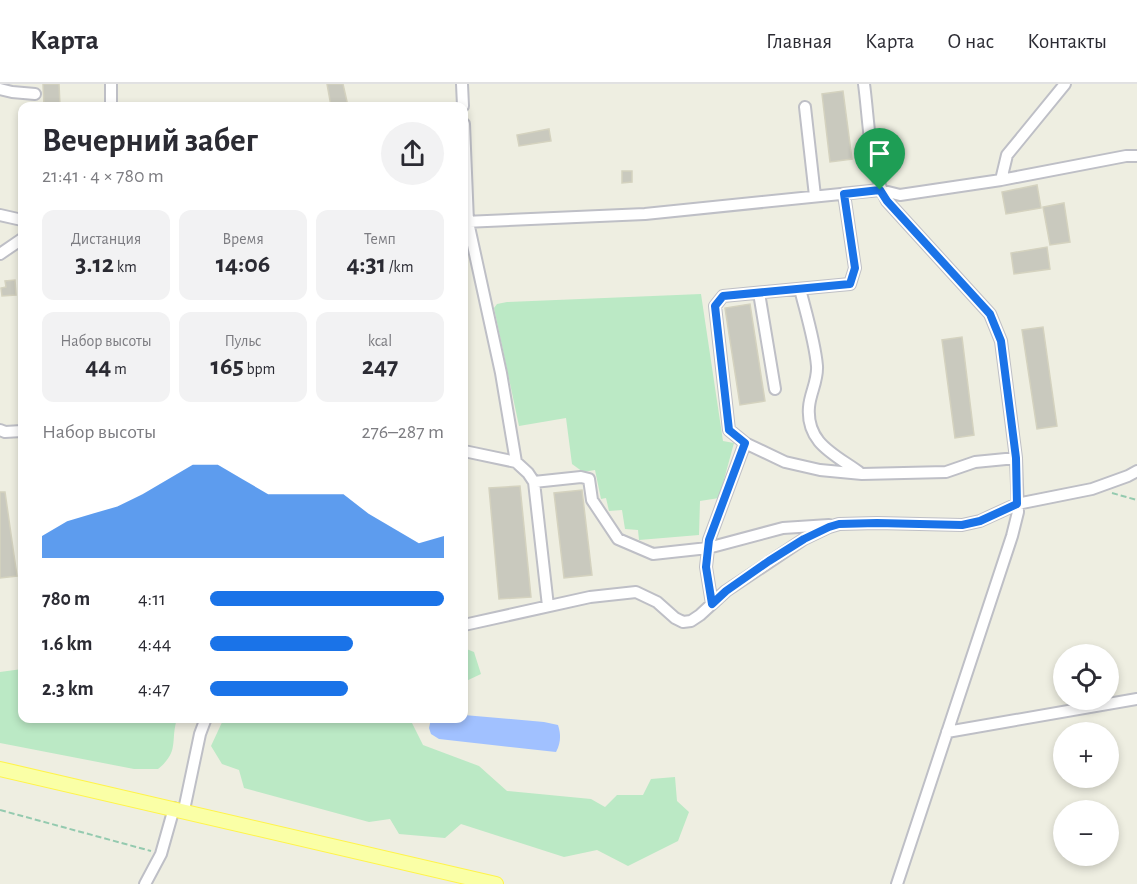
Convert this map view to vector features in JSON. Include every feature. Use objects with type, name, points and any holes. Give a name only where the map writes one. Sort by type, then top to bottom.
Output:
[{"type":"main road","points":[[0,769],[496,884]]},
{"type":"street","points":[[111,84],[111,102]]},
{"type":"street","points":[[462,84],[463,102]]},
{"type":"street","points":[[864,84],[874,165],[880,190],[887,201],[990,314],[1001,341],[1016,458],[1018,512],[1012,536],[897,884]]},
{"type":"street","points":[[1001,180],[1006,155],[1065,84]]},
{"type":"street","points":[[0,89],[35,94]]},
{"type":"street","points":[[805,107],[815,196]]},
{"type":"street","points":[[468,222],[645,214],[880,190],[900,195],[1001,180],[1093,161],[1137,156]]},
{"type":"street","points":[[844,194],[855,268],[850,284],[723,296],[715,306],[729,430],[745,443],[785,462],[820,470],[862,474],[946,472],[975,462],[1016,458]]},
{"type":"street","points":[[0,215],[18,219]]},
{"type":"street","points":[[468,231],[501,374],[516,462]]},
{"type":"street","points":[[0,254],[18,242]]},
{"type":"street","points":[[801,289],[817,365],[816,382],[809,407],[813,435],[822,446],[862,474]]},
{"type":"street","points":[[759,292],[775,389]]},
{"type":"street","points":[[0,430],[18,431]]},
{"type":"street","points":[[712,604],[706,567],[709,540],[745,443]]},
{"type":"street","points":[[468,452],[516,462],[534,482],[548,606]]},
{"type":"street","points":[[534,482],[580,477],[589,479],[592,500],[618,539],[653,554],[708,548],[783,528],[839,524],[962,525],[980,521],[1017,504],[1092,489],[1137,471]]},
{"type":"street","points":[[468,624],[590,597],[636,592],[657,602],[682,622],[691,621],[726,591],[804,539],[839,524]]},
{"type":"street","points":[[947,732],[1137,699]]},
{"type":"street","points":[[145,884],[161,854],[179,809],[204,723]]},
{"type":"path","points":[[1112,493],[1137,500]]},
{"type":"path","points":[[0,810],[161,854]]},
{"type":"green space","points":[[701,294],[723,441],[734,443],[719,498],[700,501],[699,535],[639,540],[638,530],[625,529],[622,510],[609,511],[606,498],[601,499],[595,470],[583,472],[572,464],[566,418],[519,426],[494,308],[497,304],[507,302]]},
{"type":"green space","points":[[468,650],[474,652],[481,674],[468,680]]},
{"type":"green space","points":[[18,670],[18,723],[176,723],[172,751],[165,763],[158,769],[134,769],[0,743],[0,672]]},
{"type":"green space","points":[[222,723],[412,723],[423,745],[479,766],[507,791],[591,799],[605,807],[617,795],[643,795],[651,779],[675,777],[677,801],[689,812],[678,841],[628,866],[597,850],[564,857],[461,824],[445,838],[399,834],[390,819],[369,822],[244,788],[239,770],[222,764],[211,746]]},
{"type":"water","points":[[468,715],[544,722],[558,725],[560,735],[556,752],[439,739],[431,734],[430,723],[468,723]]},
{"type":"building","points":[[43,84],[59,84],[60,102],[44,102]]},
{"type":"building","points":[[327,84],[343,84],[347,102],[330,102]]},
{"type":"building","points":[[843,91],[852,159],[830,162],[822,94]]},
{"type":"building","points":[[549,129],[551,141],[519,146],[517,135]]},
{"type":"building","points":[[622,171],[632,171],[632,182],[622,183]]},
{"type":"building","points":[[1037,185],[1041,208],[1006,214],[1002,192]]},
{"type":"building","points":[[1064,203],[1070,242],[1050,245],[1043,207]]},
{"type":"building","points":[[1047,247],[1050,269],[1014,274],[1011,253]]},
{"type":"building","points":[[15,280],[16,295],[2,296],[1,288],[6,287],[5,281]]},
{"type":"building","points":[[750,304],[765,401],[740,405],[725,308]]},
{"type":"building","points":[[1043,327],[1057,426],[1037,429],[1022,330]]},
{"type":"building","points":[[962,337],[974,435],[955,438],[942,340]]},
{"type":"building","points":[[520,486],[531,597],[499,599],[489,488]]},
{"type":"building","points":[[582,490],[592,575],[564,578],[554,493]]},
{"type":"building","points":[[0,492],[5,492],[17,576],[0,578]]},
{"type":"route","points":[[880,190],[887,201],[990,314],[1001,341],[1016,458],[1017,504],[980,521],[962,525],[877,523],[839,524],[829,527],[804,539],[769,561],[726,591],[712,604],[706,567],[709,540],[745,443],[729,430],[715,306],[723,296],[850,284],[855,268],[844,194],[880,190]]}]
